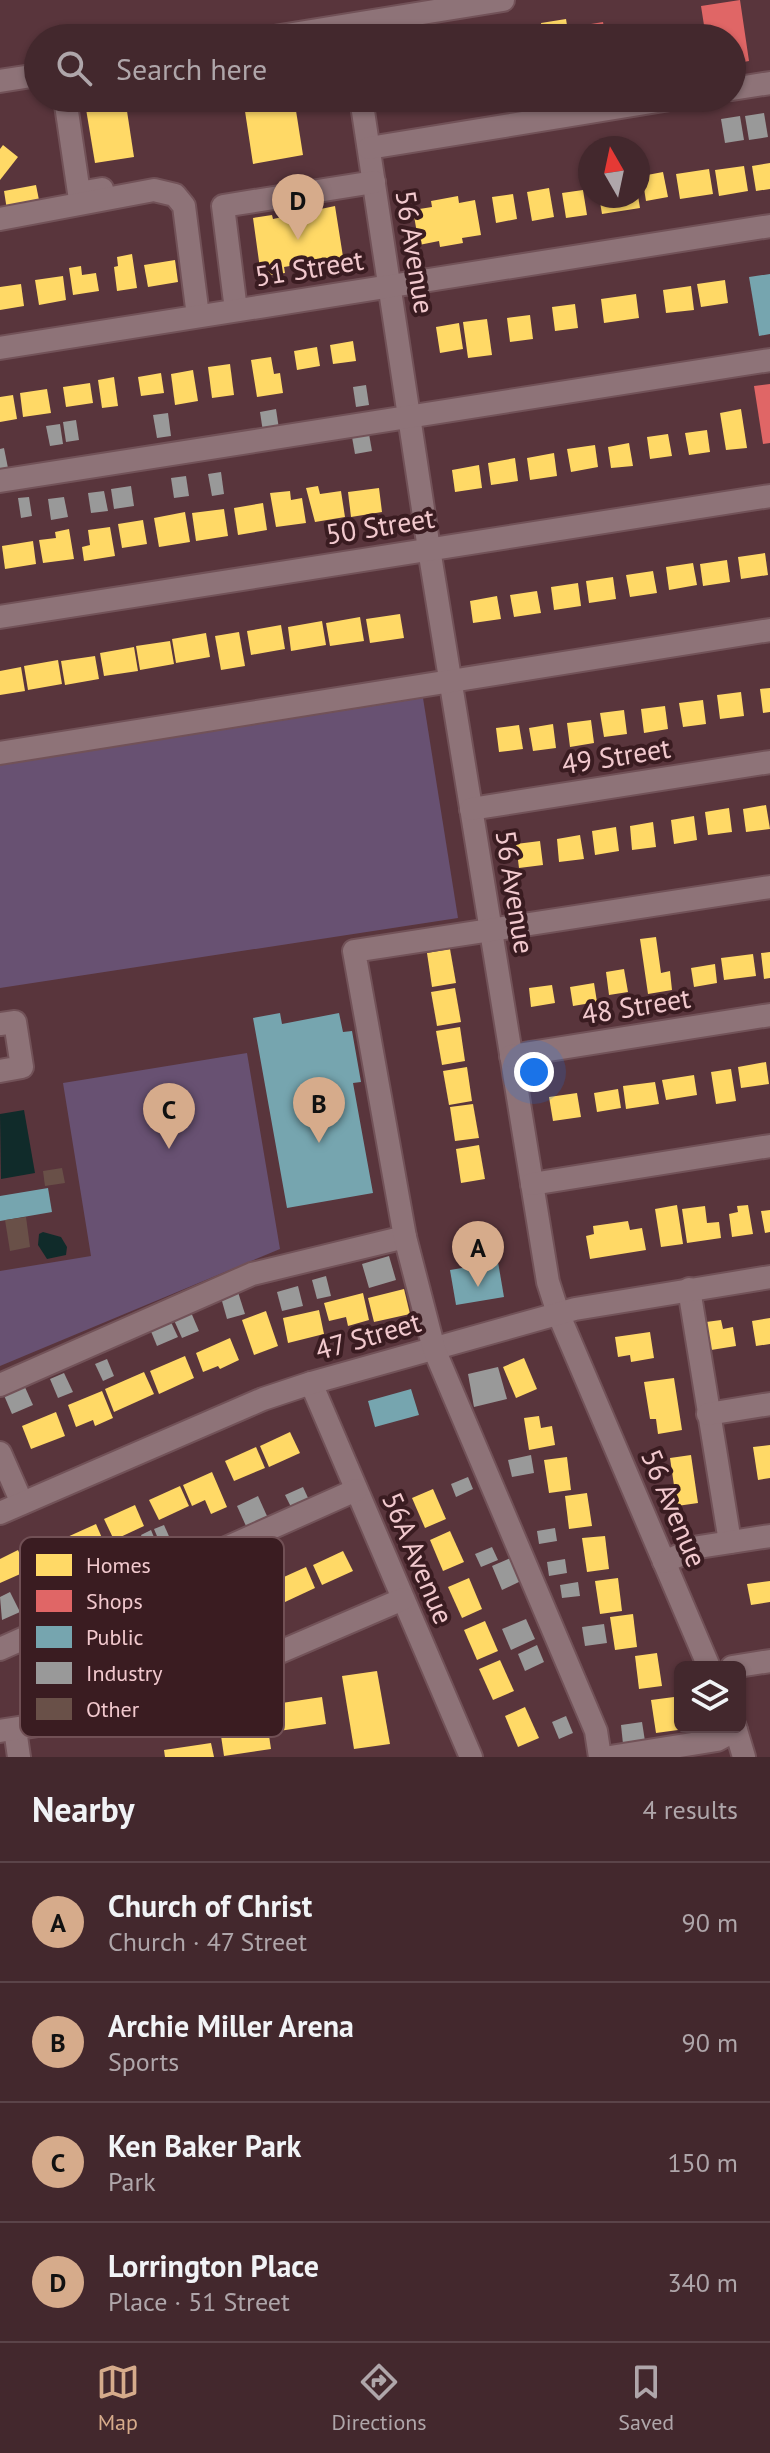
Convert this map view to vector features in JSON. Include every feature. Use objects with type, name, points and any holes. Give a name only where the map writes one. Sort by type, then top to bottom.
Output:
[{"type":"street","points":[[385,24],[503,0]]},
{"type":"street","points":[[0,81],[24,77]]},
{"type":"street","points":[[746,87],[770,83]]},
{"type":"street","points":[[67,112],[79,193],[169,178]]},
{"type":"street","name":"56 Avenue","points":[[363,112],[450,682],[548,1282],[558,1313],[706,1661]]},
{"type":"street","points":[[369,148],[590,112]]},
{"type":"street","points":[[236,310],[223,206],[374,182]]},
{"type":"street","points":[[0,219],[154,190],[175,195],[184,206],[198,316]]},
{"type":"street","name":"51 Street","points":[[0,348],[770,226]]},
{"type":"street","points":[[0,481],[770,360]]},
{"type":"street","name":"50 Street","points":[[0,617],[770,496]]},
{"type":"street","points":[[0,753],[770,630]]},
{"type":"street","name":"49 Street","points":[[471,809],[770,762]]},
{"type":"street","points":[[600,1757],[596,1731],[434,1349],[405,1237],[354,951],[770,887]]},
{"type":"street","name":"48 Street","points":[[511,1056],[770,1015]]},
{"type":"street","points":[[0,1024],[15,1022],[22,1067],[0,1071]]},
{"type":"street","points":[[532,1184],[770,1146]]},
{"type":"street","points":[[0,1385],[252,1274],[405,1237]]},
{"type":"street","name":"47 Street","points":[[0,1513],[263,1399],[311,1383],[558,1313],[770,1277]]},
{"type":"street","points":[[689,1289],[730,1542]]},
{"type":"street","name":"56A Avenue","points":[[311,1383],[471,1757]]},
{"type":"street","points":[[708,1414],[770,1404]]},
{"type":"street","points":[[0,1453],[22,1503]]},
{"type":"street","points":[[251,1537],[356,1490]]},
{"type":"street","points":[[664,1562],[699,1547],[770,1536]]},
{"type":"street","points":[[284,1650],[403,1599]]},
{"type":"street","points":[[0,1649],[20,1640]]},
{"type":"street","points":[[746,1665],[770,1661]]},
{"type":"street","points":[[4,1728],[19,1757]]},
{"type":"street","points":[[610,1757],[717,1740],[728,1733]]},
{"type":"street","points":[[737,1733],[744,1757]]},
{"type":"shaded area","points":[[423,698],[458,918],[0,988],[0,765]]},
{"type":"shaded area","points":[[247,1053],[280,1249],[0,1366],[0,1271],[91,1256],[63,1083]]},
{"type":"water","points":[[24,1110],[35,1173],[1,1179],[0,1114]]},
{"type":"water","points":[[43,1232],[61,1237],[67,1247],[66,1255],[47,1259],[38,1245],[39,1234]]},
{"type":"building: Homes","points":[[566,19],[567,24],[541,24]]},
{"type":"building: Homes","points":[[86,112],[127,112],[134,157],[95,163]]},
{"type":"building: Homes","points":[[245,112],[296,112],[303,155],[253,164]]},
{"type":"building: Homes","points":[[3,145],[18,157],[0,180],[0,149]]},
{"type":"building: Homes","points":[[770,163],[770,189],[756,191],[752,166]]},
{"type":"building: Homes","points":[[744,166],[748,191],[719,196],[715,170]]},
{"type":"building: Homes","points":[[709,169],[713,194],[680,199],[676,174]]},
{"type":"building: Homes","points":[[663,172],[668,197],[650,200],[650,174]]},
{"type":"building: Homes","points":[[36,185],[40,205],[7,210],[4,191]]},
{"type":"building: Homes","points":[[549,188],[554,217],[532,221],[527,192]]},
{"type":"building: Homes","points":[[578,191],[578,208],[586,208],[587,215],[566,218],[562,193]]},
{"type":"building: Homes","points":[[513,194],[517,219],[496,223],[492,197]]},
{"type":"building: Homes","points":[[458,196],[459,203],[475,200],[481,235],[462,238],[463,243],[440,247],[439,241],[419,245],[413,210],[432,207],[431,201]]},
{"type":"building: Homes","points":[[335,206],[344,263],[321,266],[320,261],[284,267],[285,273],[261,276],[253,218],[272,215],[273,219]]},
{"type":"building: Homes","points":[[601,208],[640,208],[602,214]]},
{"type":"building: Homes","points":[[132,254],[137,288],[117,291],[114,267],[118,266],[117,257]]},
{"type":"building: Homes","points":[[175,260],[178,282],[148,287],[144,265]]},
{"type":"building: Homes","points":[[81,266],[82,275],[96,273],[99,291],[73,295],[69,268]]},
{"type":"building: Homes","points":[[63,276],[66,300],[39,305],[35,280]]},
{"type":"building: Homes","points":[[725,280],[728,303],[701,307],[697,284]]},
{"type":"building: Homes","points":[[21,284],[24,306],[0,310],[0,287]]},
{"type":"building: Homes","points":[[691,286],[694,310],[666,313],[663,290]]},
{"type":"building: Homes","points":[[636,294],[639,318],[604,323],[601,299]]},
{"type":"building: Homes","points":[[575,304],[578,328],[555,331],[552,307]]},
{"type":"building: Homes","points":[[530,315],[533,339],[510,342],[507,318]]},
{"type":"building: Homes","points":[[487,319],[492,355],[468,358],[463,322]]},
{"type":"building: Homes","points":[[459,323],[463,349],[440,353],[436,327]]},
{"type":"building: Homes","points":[[353,341],[356,361],[333,364],[330,345]]},
{"type":"building: Homes","points":[[317,347],[320,366],[297,370],[294,351]]},
{"type":"building: Homes","points":[[271,357],[274,374],[280,373],[283,393],[257,397],[251,360]]},
{"type":"building: Homes","points":[[230,364],[234,395],[212,398],[208,367]]},
{"type":"building: Homes","points":[[193,370],[198,401],[175,405],[171,374]]},
{"type":"building: Homes","points":[[161,373],[164,393],[141,396],[138,377]]},
{"type":"building: Homes","points":[[114,377],[118,406],[102,408],[98,380]]},
{"type":"building: Homes","points":[[90,383],[93,403],[66,407],[63,387]]},
{"type":"building: Homes","points":[[47,389],[51,413],[23,417],[20,393]]},
{"type":"building: Homes","points":[[13,395],[17,419],[0,422],[0,397]]},
{"type":"building: Homes","points":[[741,409],[747,448],[726,450],[720,413]]},
{"type":"building: Homes","points":[[707,430],[710,452],[689,455],[685,433]]},
{"type":"building: Homes","points":[[668,434],[672,456],[650,459],[647,437]]},
{"type":"building: Homes","points":[[629,443],[633,466],[611,468],[608,447]]},
{"type":"building: Homes","points":[[595,445],[598,467],[571,472],[567,449]]},
{"type":"building: Homes","points":[[554,453],[557,476],[530,480],[527,458]]},
{"type":"building: Homes","points":[[515,458],[518,481],[491,485],[488,463]]},
{"type":"building: Homes","points":[[479,465],[482,488],[455,492],[452,470]]},
{"type":"building: Homes","points":[[318,486],[320,494],[341,491],[345,517],[315,522],[306,488]]},
{"type":"building: Homes","points":[[379,488],[382,512],[351,517],[348,492]]},
{"type":"building: Homes","points":[[290,491],[291,500],[302,498],[306,523],[276,527],[270,493]]},
{"type":"building: Homes","points":[[263,503],[267,530],[238,535],[234,508]]},
{"type":"building: Homes","points":[[224,509],[228,536],[196,541],[192,513]]},
{"type":"building: Homes","points":[[185,512],[190,542],[159,547],[154,518]]},
{"type":"building: Homes","points":[[143,520],[147,544],[122,548],[118,524]]},
{"type":"building: Homes","points":[[110,527],[115,556],[84,561],[82,547],[90,545],[88,530]]},
{"type":"building: Homes","points":[[69,529],[74,559],[43,563],[39,540],[56,538],[55,532]]},
{"type":"building: Homes","points":[[33,541],[36,564],[5,569],[2,546]]},
{"type":"building: Homes","points":[[765,553],[768,575],[741,579],[738,557]]},
{"type":"building: Homes","points":[[727,560],[730,582],[703,586],[700,564]]},
{"type":"building: Homes","points":[[693,563],[697,585],[669,590],[666,567]]},
{"type":"building: Homes","points":[[653,571],[657,593],[630,597],[626,575]]},
{"type":"building: Homes","points":[[613,577],[616,599],[589,603],[586,581]]},
{"type":"building: Homes","points":[[578,583],[581,606],[554,610],[551,587]]},
{"type":"building: Homes","points":[[537,591],[541,613],[514,617],[510,595]]},
{"type":"building: Homes","points":[[497,596],[501,619],[473,623],[470,601]]},
{"type":"building: Homes","points":[[400,614],[404,638],[370,643],[366,619]]},
{"type":"building: Homes","points":[[360,617],[364,641],[330,646],[326,623]]},
{"type":"building: Homes","points":[[322,621],[326,645],[291,651],[288,627]]},
{"type":"building: Homes","points":[[281,625],[285,649],[251,655],[247,631]]},
{"type":"building: Homes","points":[[239,632],[245,666],[221,670],[215,636]]},
{"type":"building: Homes","points":[[206,633],[210,657],[176,663],[172,639]]},
{"type":"building: Homes","points":[[170,641],[174,664],[140,670],[136,646]]},
{"type":"building: Homes","points":[[134,647],[138,671],[104,676],[100,653]]},
{"type":"building: Homes","points":[[95,656],[99,679],[65,685],[61,661]]},
{"type":"building: Homes","points":[[58,660],[62,684],[28,690],[24,666]]},
{"type":"building: Homes","points":[[21,667],[25,691],[0,695],[0,671]]},
{"type":"building: Homes","points":[[770,688],[770,712],[763,713],[760,689]]},
{"type":"building: Homes","points":[[741,692],[744,716],[720,719],[717,695]]},
{"type":"building: Homes","points":[[703,700],[706,724],[683,727],[679,703]]},
{"type":"building: Homes","points":[[665,706],[668,729],[644,733],[641,709]]},
{"type":"building: Homes","points":[[624,710],[627,734],[604,737],[600,713]]},
{"type":"building: Homes","points":[[591,720],[594,743],[570,747],[567,723]]},
{"type":"building: Homes","points":[[553,724],[556,748],[533,751],[529,728]]},
{"type":"building: Homes","points":[[519,725],[523,749],[499,752],[496,728]]},
{"type":"building: Homes","points":[[766,805],[770,829],[746,832],[743,809]]},
{"type":"building: Homes","points":[[729,808],[732,832],[708,835],[705,812]]},
{"type":"building: Homes","points":[[694,816],[697,840],[674,844],[671,820]]},
{"type":"building: Homes","points":[[653,822],[656,847],[632,850],[630,826]]},
{"type":"building: Homes","points":[[616,827],[619,851],[595,855],[592,831]]},
{"type":"building: Homes","points":[[580,835],[584,859],[559,862],[557,839]]},
{"type":"building: Homes","points":[[540,841],[543,865],[519,868],[516,844]]},
{"type":"building: Homes","points":[[656,937],[661,973],[670,971],[672,990],[648,994],[640,939]]},
{"type":"building: Homes","points":[[450,949],[456,983],[432,987],[427,953]]},
{"type":"building: Homes","points":[[770,952],[770,978],[764,979],[761,953]]},
{"type":"building: Homes","points":[[753,954],[756,976],[724,980],[721,958]]},
{"type":"building: Homes","points":[[715,964],[717,983],[694,987],[691,968]]},
{"type":"building: Homes","points":[[624,969],[628,992],[609,995],[606,972]]},
{"type":"building: Homes","points":[[594,983],[597,1002],[573,1006],[570,987]]},
{"type":"building: Homes","points":[[552,985],[555,1003],[531,1007],[529,988]]},
{"type":"building: Homes","points":[[455,988],[461,1022],[437,1026],[431,992]]},
{"type":"building: Homes","points":[[460,1027],[465,1061],[442,1065],[436,1031]]},
{"type":"building: Homes","points":[[766,1062],[769,1084],[741,1088],[738,1067]]},
{"type":"building: Homes","points":[[467,1067],[472,1101],[449,1105],[443,1071]]},
{"type":"building: Homes","points":[[731,1069],[736,1101],[716,1104],[711,1072]]},
{"type":"building: Homes","points":[[694,1075],[697,1095],[666,1100],[662,1080]]},
{"type":"building: Homes","points":[[655,1082],[659,1104],[626,1109],[623,1086]]},
{"type":"building: Homes","points":[[618,1089],[621,1108],[597,1112],[594,1093]]},
{"type":"building: Homes","points":[[577,1093],[581,1117],[553,1121],[549,1097]]},
{"type":"building: Homes","points":[[473,1104],[479,1138],[455,1141],[450,1107]]},
{"type":"building: Homes","points":[[479,1145],[485,1179],[461,1183],[456,1149]]},
{"type":"building: Homes","points":[[677,1205],[683,1244],[661,1247],[655,1209]]},
{"type":"building: Homes","points":[[748,1205],[753,1234],[732,1237],[729,1214],[738,1212],[737,1206]]},
{"type":"building: Homes","points":[[705,1206],[707,1223],[719,1222],[721,1238],[687,1243],[682,1209]]},
{"type":"building: Homes","points":[[770,1210],[770,1232],[765,1233],[761,1211]]},
{"type":"building: Homes","points":[[628,1221],[630,1230],[642,1228],[646,1250],[590,1259],[586,1236],[594,1234],[593,1226]]},
{"type":"building: Homes","points":[[404,1289],[410,1314],[374,1322],[368,1298]]},
{"type":"building: Homes","points":[[363,1293],[369,1320],[348,1326],[346,1317],[329,1321],[324,1303]]},
{"type":"building: Homes","points":[[319,1310],[324,1334],[288,1343],[283,1318]]},
{"type":"building: Homes","points":[[266,1311],[278,1346],[254,1355],[242,1320]]},
{"type":"building: Homes","points":[[770,1318],[770,1344],[756,1346],[752,1321]]},
{"type":"building: Homes","points":[[721,1320],[723,1329],[733,1327],[736,1346],[711,1350],[706,1322]]},
{"type":"building: Homes","points":[[650,1332],[654,1358],[631,1362],[630,1355],[618,1357],[615,1337]]},
{"type":"building: Homes","points":[[230,1338],[239,1360],[220,1369],[218,1366],[203,1372],[196,1353]]},
{"type":"building: Homes","points":[[185,1356],[194,1378],[159,1394],[150,1371]]},
{"type":"building: Homes","points":[[524,1358],[537,1389],[516,1398],[503,1367]]},
{"type":"building: Homes","points":[[144,1372],[154,1394],[114,1412],[105,1389]]},
{"type":"building: Homes","points":[[674,1378],[682,1430],[658,1434],[656,1419],[650,1419],[644,1382]]},
{"type":"building: Homes","points":[[102,1391],[113,1418],[95,1426],[93,1420],[76,1427],[68,1405]]},
{"type":"building: Homes","points":[[56,1412],[65,1436],[31,1449],[22,1426]]},
{"type":"building: Homes","points":[[539,1416],[541,1428],[552,1426],[555,1445],[529,1450],[524,1418]]},
{"type":"building: Homes","points":[[290,1432],[300,1453],[269,1467],[260,1446]]},
{"type":"building: Homes","points":[[770,1445],[770,1478],[758,1480],[753,1447]]},
{"type":"building: Homes","points":[[256,1447],[265,1468],[234,1481],[225,1461]]},
{"type":"building: Homes","points":[[691,1455],[698,1503],[677,1506],[670,1458]]},
{"type":"building: Homes","points":[[567,1457],[571,1490],[549,1493],[544,1460]]},
{"type":"building: Homes","points":[[212,1472],[227,1507],[211,1514],[205,1500],[192,1506],[183,1485]]},
{"type":"building: Homes","points":[[180,1486],[189,1506],[159,1520],[149,1500]]},
{"type":"building: Homes","points":[[433,1489],[446,1519],[425,1528],[412,1498]]},
{"type":"building: Homes","points":[[587,1493],[592,1526],[569,1529],[565,1496]]},
{"type":"building: Homes","points":[[135,1505],[144,1526],[120,1537],[113,1537],[104,1519]]},
{"type":"building: Homes","points":[[96,1524],[102,1537],[67,1537]]},
{"type":"building: Homes","points":[[450,1531],[464,1562],[443,1571],[430,1540]]},
{"type":"building: Homes","points":[[605,1536],[609,1569],[587,1572],[582,1538]]},
{"type":"building: Homes","points":[[18,1550],[20,1574],[0,1583],[0,1559]]},
{"type":"building: Homes","points":[[343,1551],[353,1571],[322,1585],[313,1565]]},
{"type":"building: Homes","points":[[306,1567],[315,1588],[285,1602],[284,1577]]},
{"type":"building: Homes","points":[[469,1578],[482,1609],[462,1618],[448,1587]]},
{"type":"building: Homes","points":[[618,1578],[622,1611],[600,1614],[595,1581]]},
{"type":"building: Homes","points":[[770,1581],[770,1602],[751,1605],[747,1584]]},
{"type":"building: Homes","points":[[633,1614],[637,1647],[615,1650],[610,1617]]},
{"type":"building: Homes","points":[[485,1621],[498,1651],[477,1660],[464,1630]]},
{"type":"building: Homes","points":[[657,1653],[662,1686],[639,1689],[635,1656]]},
{"type":"building: Homes","points":[[500,1660],[514,1691],[493,1700],[479,1669]]},
{"type":"building: Homes","points":[[377,1671],[390,1744],[354,1749],[342,1676]]},
{"type":"building: Homes","points":[[322,1697],[326,1724],[284,1730],[284,1703]]},
{"type":"building: Homes","points":[[674,1697],[674,1731],[656,1733],[651,1700]]},
{"type":"building: Homes","points":[[525,1707],[539,1738],[518,1747],[505,1716]]},
{"type":"building: Homes","points":[[221,1737],[269,1737],[271,1749],[224,1756]]},
{"type":"building: Homes","points":[[211,1743],[214,1757],[165,1757],[164,1750]]},
{"type":"building: Shops","points":[[740,0],[744,24],[704,24],[701,6]]},
{"type":"building: Shops","points":[[770,384],[770,443],[763,444],[754,386]]},
{"type":"building: Public","points":[[770,274],[770,334],[759,336],[749,277]]},
{"type":"building: Public","points":[[280,1013],[282,1024],[339,1013],[343,1032],[352,1031],[361,1082],[353,1083],[373,1193],[287,1208],[253,1018]]},
{"type":"building: Public","points":[[48,1188],[52,1212],[0,1221],[0,1196]]},
{"type":"building: Public","points":[[498,1262],[504,1297],[456,1305],[450,1270]]},
{"type":"building: Public","points":[[411,1389],[419,1415],[375,1427],[368,1401]]},
{"type":"building: Industry","points":[[764,113],[768,137],[749,140],[745,116]]},
{"type":"building: Industry","points":[[740,116],[744,140],[725,143],[721,119]]},
{"type":"building: Industry","points":[[366,385],[369,405],[356,407],[353,387]]},
{"type":"building: Industry","points":[[276,409],[279,429],[263,432],[260,412]]},
{"type":"building: Industry","points":[[168,413],[171,436],[157,438],[153,415]]},
{"type":"building: Industry","points":[[76,420],[79,440],[66,442],[63,422]]},
{"type":"building: Industry","points":[[60,424],[63,444],[50,446],[46,426]]},
{"type":"building: Industry","points":[[369,434],[372,451],[355,454],[352,437]]},
{"type":"building: Industry","points":[[4,448],[8,468],[0,470],[0,449]]},
{"type":"building: Industry","points":[[221,472],[224,494],[212,496],[208,474]]},
{"type":"building: Industry","points":[[186,476],[189,496],[174,498],[171,478]]},
{"type":"building: Industry","points":[[131,486],[134,506],[114,509],[111,489]]},
{"type":"building: Industry","points":[[104,491],[108,511],[91,513],[88,493]]},
{"type":"building: Industry","points":[[29,497],[32,516],[21,518],[18,498]]},
{"type":"building: Industry","points":[[64,497],[68,517],[51,520],[48,499]]},
{"type":"building: Industry","points":[[389,1256],[396,1280],[369,1288],[362,1264]]},
{"type":"building: Industry","points":[[326,1276],[331,1296],[317,1299],[312,1280]]},
{"type":"building: Industry","points":[[298,1286],[303,1306],[282,1311],[277,1292]]},
{"type":"building: Industry","points":[[237,1289],[245,1314],[227,1319],[220,1294]]},
{"type":"building: Industry","points":[[190,1310],[199,1331],[182,1338],[173,1318]]},
{"type":"building: Industry","points":[[170,1320],[178,1337],[157,1346],[150,1329]]},
{"type":"building: Industry","points":[[107,1359],[114,1376],[103,1381],[95,1364]]},
{"type":"building: Industry","points":[[498,1367],[507,1399],[474,1407],[468,1374]]},
{"type":"building: Industry","points":[[64,1373],[73,1392],[58,1398],[50,1379]]},
{"type":"building: Industry","points":[[24,1385],[33,1405],[12,1414],[3,1393]]},
{"type":"building: Industry","points":[[531,1455],[534,1473],[512,1477],[508,1460]]},
{"type":"building: Industry","points":[[468,1477],[473,1489],[456,1497],[451,1484]]},
{"type":"building: Industry","points":[[303,1487],[309,1500],[291,1507],[285,1495]]},
{"type":"building: Industry","points":[[258,1496],[267,1516],[246,1526],[237,1506]]},
{"type":"building: Industry","points":[[164,1525],[169,1537],[157,1537],[154,1529]]},
{"type":"building: Industry","points":[[555,1528],[557,1541],[539,1544],[537,1531]]},
{"type":"building: Industry","points":[[151,1530],[154,1537],[142,1537]]},
{"type":"building: Industry","points":[[492,1547],[498,1560],[481,1567],[475,1554]]},
{"type":"building: Industry","points":[[513,1557],[523,1580],[502,1590],[492,1566]]},
{"type":"building: Industry","points":[[565,1559],[567,1573],[549,1576],[547,1562]]},
{"type":"building: Industry","points":[[578,1582],[580,1596],[562,1598],[560,1585]]},
{"type":"building: Industry","points":[[10,1592],[20,1612],[2,1620],[0,1597]]},
{"type":"building: Industry","points":[[526,1619],[535,1639],[511,1650],[502,1629]]},
{"type":"building: Industry","points":[[604,1624],[607,1643],[585,1646],[582,1627]]},
{"type":"building: Industry","points":[[537,1645],[544,1662],[525,1671],[518,1654]]},
{"type":"building: Industry","points":[[566,1716],[573,1733],[559,1739],[552,1722]]},
{"type":"building: Industry","points":[[642,1722],[645,1741],[623,1744],[621,1725]]},
{"type":"building: Other","points":[[62,1168],[65,1183],[45,1186],[43,1171]]},
{"type":"building: Other","points":[[26,1217],[30,1247],[10,1251],[5,1220]]},
{"type":"place","name":"Lorrington Place","points":[[298,240]]},
{"type":"place","name":"Archie Miller Arena","points":[[319,1143]]},
{"type":"place","name":"Ken Baker Park","points":[[169,1149]]},
{"type":"place","name":"Church of Christ","points":[[478,1287]]}]
